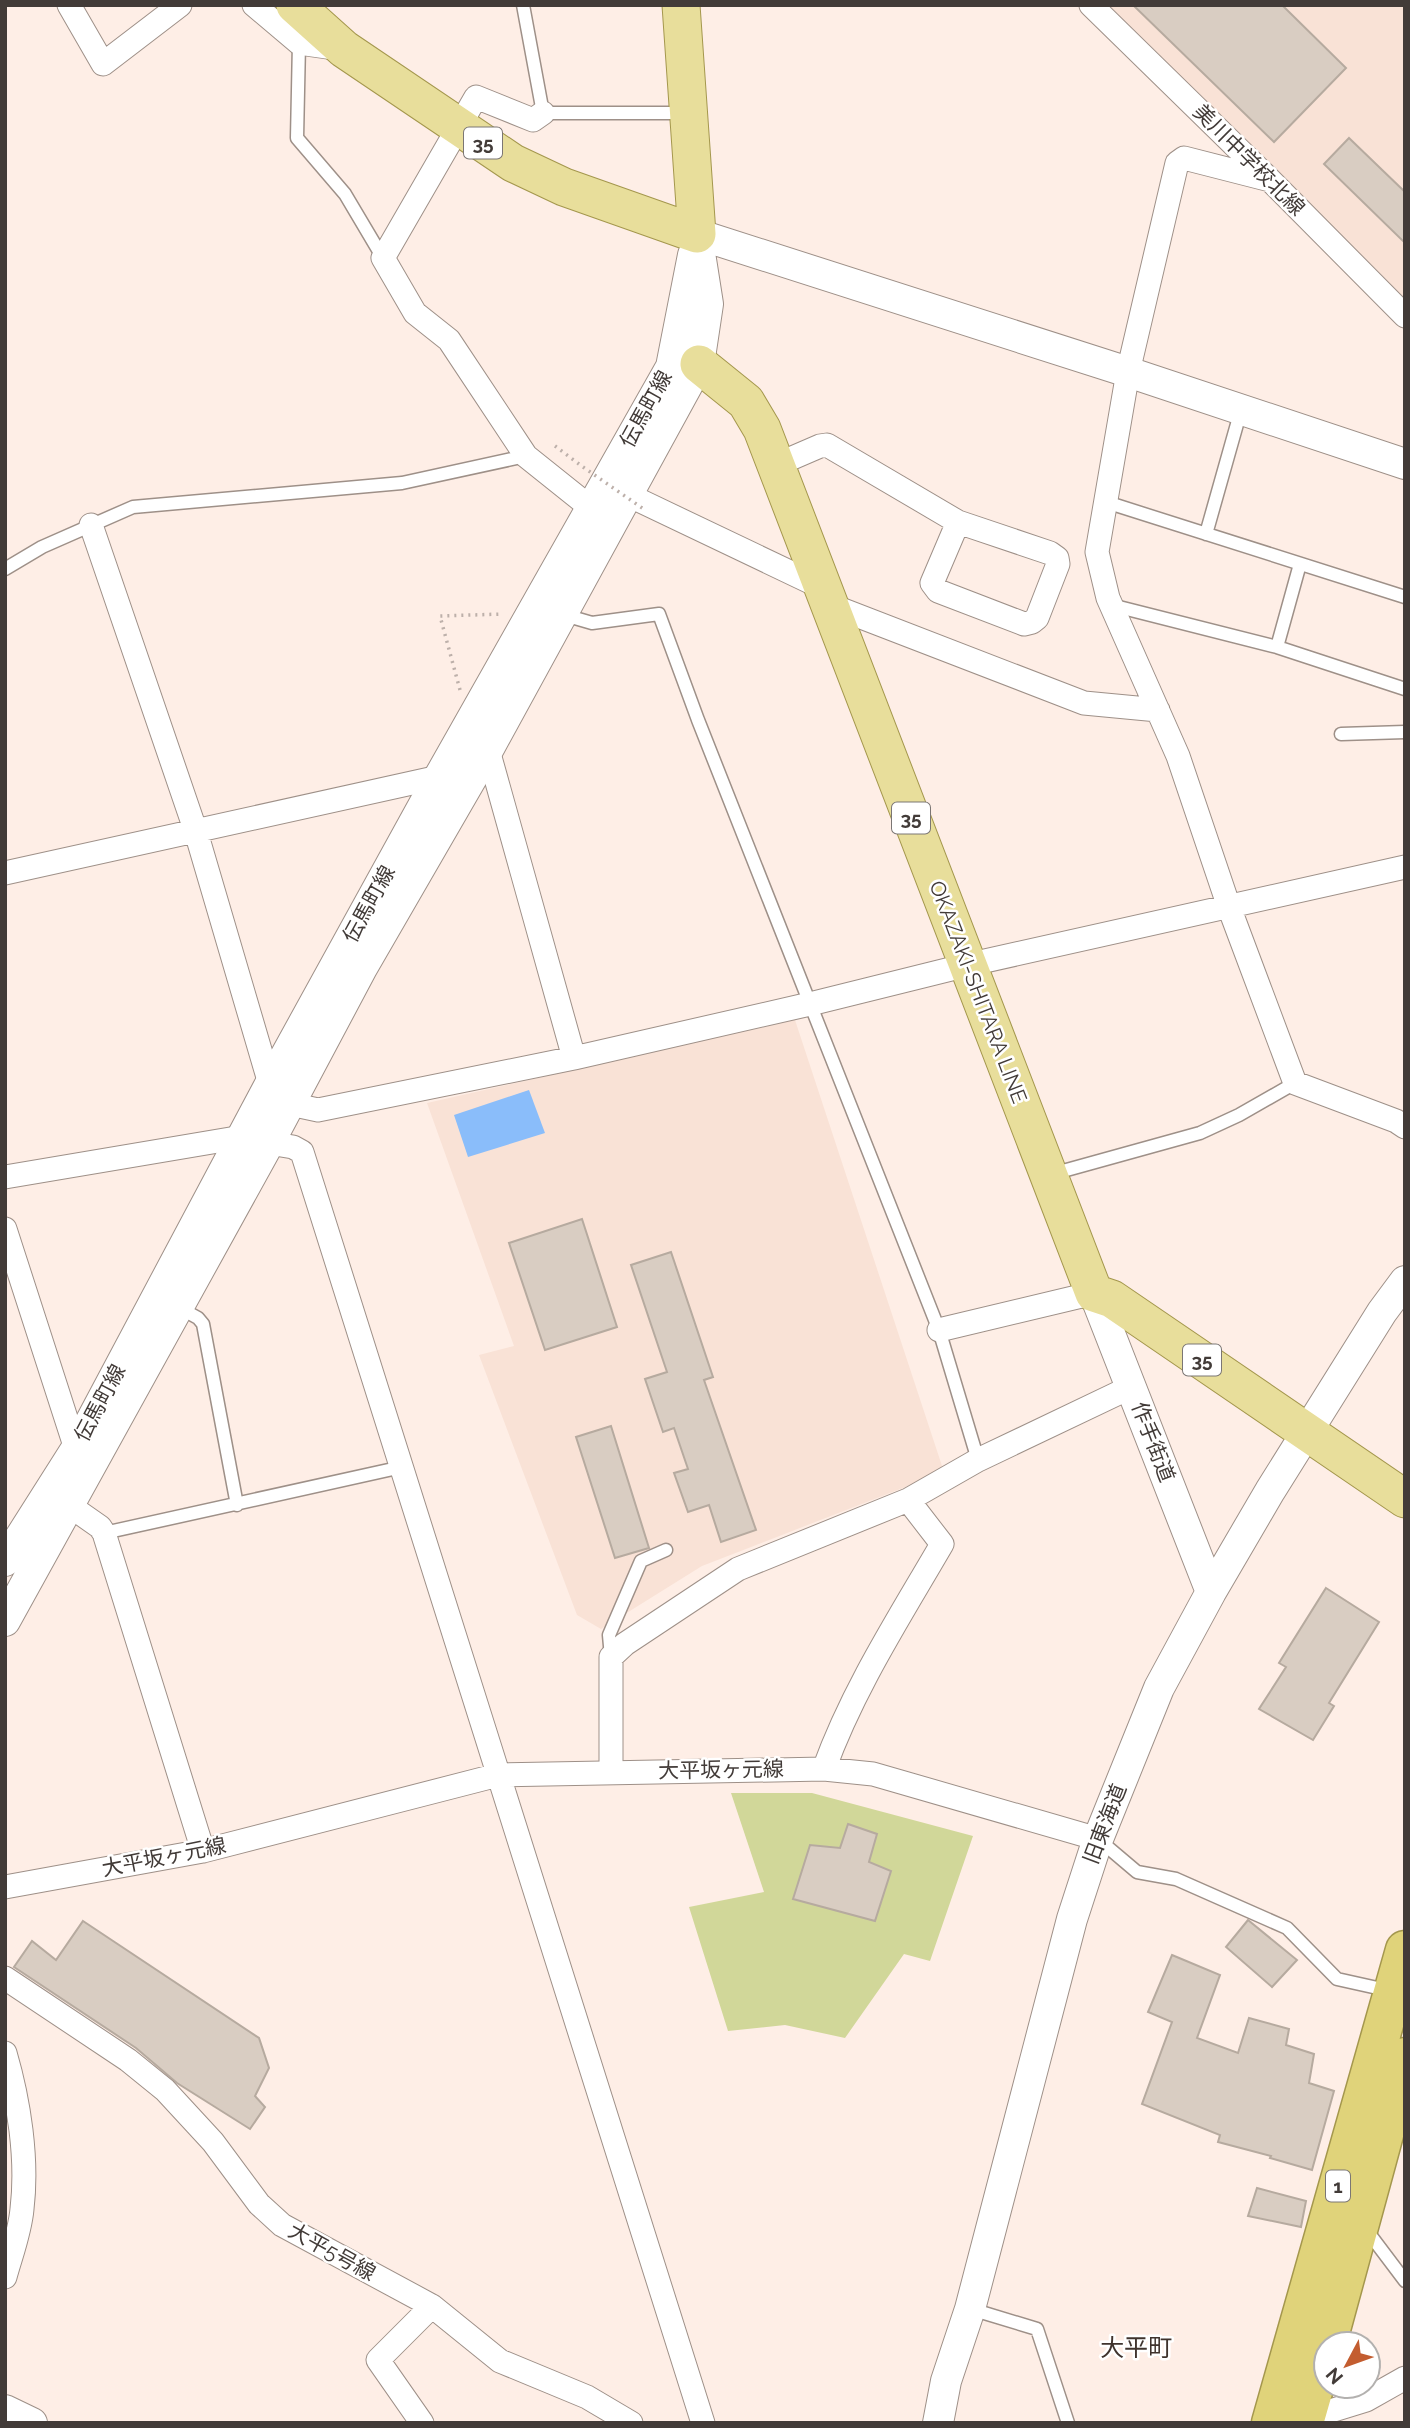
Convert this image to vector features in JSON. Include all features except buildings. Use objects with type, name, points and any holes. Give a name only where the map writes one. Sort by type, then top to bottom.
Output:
[{"type":"highway","name":"1","points":[[1294,2422],[1393,1991],[1405,1950]]},
{"type":"highway","name":"1","points":[[1330,2330],[1405,2057]]},
{"type":"highway","name":"1","points":[[1294,2422],[1312,2379]]},
{"type":"main road","name":"35","points":[[295,5],[344,49],[513,163],[564,187],[697,234]]},
{"type":"main road","points":[[681,5],[697,234]]},
{"type":"main road","name":"OKAZAKI-SHITARA LINE","points":[[699,364],[746,402],[762,429],[1094,1293]]},
{"type":"main road","name":"35","points":[[1094,1293],[1112,1299],[1405,1499]]},
{"type":"street","points":[[69,5],[103,65],[180,5]]},
{"type":"street","points":[[254,5],[299,43],[344,49]]},
{"type":"street","name":"美川中学校北線","points":[[1091,5],[1405,316]]},
{"type":"street","points":[[543,113],[533,120],[476,97],[383,258],[415,313],[449,340],[526,456],[590,508]]},
{"type":"street","points":[[1270,180],[1184,158],[1177,163],[1128,372],[1097,552],[1110,605],[1178,755],[1229,907],[1295,1083],[1396,1121],[1405,1127]]},
{"type":"street","points":[[574,1058],[488,750],[561,614],[636,502],[699,364],[708,304],[697,234],[1405,464]]},
{"type":"street","name":"伝馬町線","points":[[5,1621],[178,1307],[256,1140],[439,777],[671,367],[697,234]]},
{"type":"street","points":[[776,465],[827,445],[958,522],[1050,554],[1056,558],[1058,564],[1037,618],[1032,622],[1024,624],[938,592],[933,586],[958,522]]},
{"type":"street","points":[[636,502],[826,597],[1084,703],[1158,710]]},
{"type":"street","points":[[90,525],[196,832],[280,1094],[309,1110],[574,1058],[967,965],[1405,867]]},
{"type":"street","name":"伝馬町線","points":[[280,1094],[362,968],[488,750]]},
{"type":"street","points":[[5,873],[439,777]]},
{"type":"street","points":[[5,1177],[256,1140],[293,1147],[302,1152],[703,2423]]},
{"type":"street","name":"伝馬町線","points":[[7,1555],[76,1449],[256,1140]]},
{"type":"street","points":[[5,1229],[76,1449]]},
{"type":"street","name":"旧東海道","points":[[938,2423],[946,2381],[971,2309],[988,2233],[1072,1919],[1098,1839],[1159,1688],[1211,1592],[1382,1312],[1405,1281]]},
{"type":"street","points":[[939,1330],[1094,1293]]},
{"type":"street","name":"作手街道","points":[[1094,1293],[1211,1592]]},
{"type":"street","points":[[611,1772],[611,1657],[625,1644],[738,1569],[908,1500],[978,1460],[1131,1387]]},
{"type":"street","points":[[824,1769],[840,1725],[864,1678],[942,1544],[908,1500]]},
{"type":"street","points":[[70,1506],[100,1527],[104,1533],[203,1851]]},
{"type":"street","name":"大平坂ヶ元線","points":[[5,1887],[203,1851],[498,1775],[824,1769],[873,1774],[1098,1839]]},
{"type":"street","name":"大平5号線","points":[[5,1978],[128,2060],[165,2090],[213,2142],[260,2203],[282,2225],[432,2306],[500,2361],[587,2397],[631,2423]]},
{"type":"street","points":[[5,2053],[17,2094],[23,2171],[22,2210],[5,2277]]},
{"type":"street","points":[[422,2423],[378,2360],[432,2306]]},
{"type":"street","points":[[1294,2422],[1366,2400],[1405,2378]]},
{"type":"street","points":[[5,2410],[32,2423]]},
{"type":"lane","points":[[523,5],[543,113],[688,113]]},
{"type":"lane","points":[[299,43],[297,138],[345,194],[383,258]]},
{"type":"lane","points":[[1206,534],[1241,410]]},
{"type":"lane","points":[[5,569],[42,547],[133,507],[402,483],[526,456]]},
{"type":"lane","points":[[1105,502],[1405,597]]},
{"type":"lane","points":[[1277,647],[1300,564]]},
{"type":"lane","points":[[1110,605],[1277,647],[1405,690]]},
{"type":"lane","points":[[561,614],[592,624],[659,614],[939,1330],[978,1460]]},
{"type":"lane","points":[[1341,734],[1405,732]]},
{"type":"lane","points":[[1049,1175],[1200,1133],[1239,1115],[1295,1083]]},
{"type":"lane","points":[[178,1307],[198,1318],[203,1324],[237,1506]]},
{"type":"lane","points":[[104,1533],[237,1506],[402,1467]]},
{"type":"lane","points":[[611,1657],[609,1635],[641,1561],[666,1550]]},
{"type":"lane","name":"大平坂ヶ元線","points":[[1098,1839],[1137,1872],[1176,1879],[1287,1928],[1337,1979],[1393,1991]]},
{"type":"lane","points":[[1361,2222],[1405,2281]]},
{"type":"lane","points":[[971,2309],[1037,2329],[1068,2423]]},
{"type":"path","points":[[555,446],[636,502]]},
{"type":"path","points":[[469,725],[440,616],[531,614]]},
{"type":"shaded area","points":[[1104,5],[1405,5],[1405,300]]},
{"type":"shaded area","points":[[795,1020],[944,1472],[702,1566],[601,1629],[577,1615],[479,1355],[514,1346],[427,1103]]},
{"type":"green space","points":[[731,1793],[812,1793],[973,1836],[930,1961],[904,1954],[845,2038],[785,2025],[728,2031],[689,1907],[764,1892]]},
{"type":"water","points":[[529,1090],[545,1133],[468,1157],[454,1115]]},
{"type":"district","name":"大平町","points":[[1136,2348]]}]
